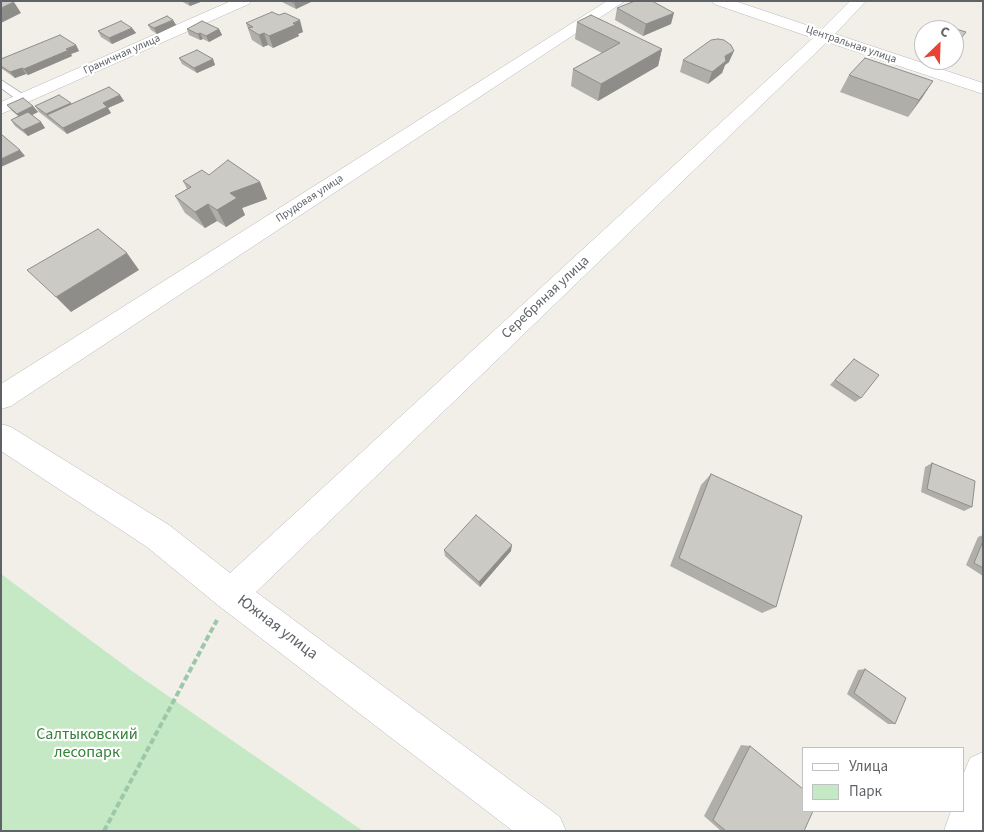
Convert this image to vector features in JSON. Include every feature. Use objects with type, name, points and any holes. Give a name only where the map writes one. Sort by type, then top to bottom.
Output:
[{"type":"street","name":"Граничная улица","points":[[1,109],[244,1]]},
{"type":"street","name":"Прудовая улица","points":[[1,398],[618,1]]},
{"type":"street","name":"Центральная улица","points":[[719,1],[983,90]]},
{"type":"street","name":"Серебряная улица","points":[[231,594],[859,1]]},
{"type":"street","name":"Южная улица","points":[[1,436],[158,536],[231,594],[546,831]]},
{"type":"street","points":[[964,831],[983,771]]},
{"type":"lane","points":[[1,84],[23,99]]},
{"type":"path","points":[[104,831],[231,594]]},
{"type":"green space","name":"Салтыковский лесопарк","points":[[1,574],[132,671],[363,831],[1,831]]},
{"type":"building","points":[[1,1],[12,1],[14,2],[1,8]]},
{"type":"building","points":[[635,1],[652,1],[674,13],[646,24],[617,8]]},
{"type":"building","points":[[272,12],[279,15],[285,13],[300,20],[293,23],[295,25],[269,36],[264,33],[259,35],[248,28],[253,27],[246,23]]},
{"type":"building","points":[[591,15],[662,49],[601,84],[573,69],[620,43],[577,22]]},
{"type":"building","points":[[167,16],[173,20],[154,28],[148,25]]},
{"type":"building","points":[[121,21],[132,28],[109,38],[98,31]]},
{"type":"building","points":[[202,21],[219,29],[206,36],[187,29]]},
{"type":"building","points":[[60,35],[76,45],[66,49],[69,50],[24,69],[10,72],[1,66],[1,59]]},
{"type":"building","points":[[711,40],[724,40],[731,45],[734,51],[725,56],[726,61],[712,72],[683,60]]},
{"type":"building","points":[[197,50],[213,59],[194,68],[179,58]]},
{"type":"building","points":[[865,58],[933,81],[919,100],[849,75]]},
{"type":"building","points":[[109,87],[120,95],[103,103],[107,107],[63,128],[47,115]]},
{"type":"building","points":[[59,95],[71,103],[46,114],[35,106]]},
{"type":"building","points":[[23,98],[33,106],[17,114],[7,105]]},
{"type":"building","points":[[28,112],[41,122],[23,130],[11,120]]},
{"type":"building","points":[[1,134],[20,150],[1,159]]},
{"type":"building","points":[[228,160],[260,182],[230,193],[237,198],[217,210],[208,204],[195,212],[175,196],[191,187],[183,181],[202,170],[209,175]]},
{"type":"building","points":[[98,229],[127,253],[56,297],[27,270]]},
{"type":"building","points":[[854,359],[879,375],[861,398],[835,380]]},
{"type":"building","points":[[932,463],[975,481],[972,507],[927,489]]},
{"type":"building","points":[[711,474],[802,516],[776,607],[679,558]]},
{"type":"building","points":[[476,515],[512,545],[479,582],[444,550]]},
{"type":"building","points":[[983,541],[983,568],[974,563]]},
{"type":"building","points":[[865,669],[906,698],[895,724],[854,693]]},
{"type":"building","points":[[750,746],[802,788],[802,812],[813,812],[804,831],[726,831],[713,820]]}]
